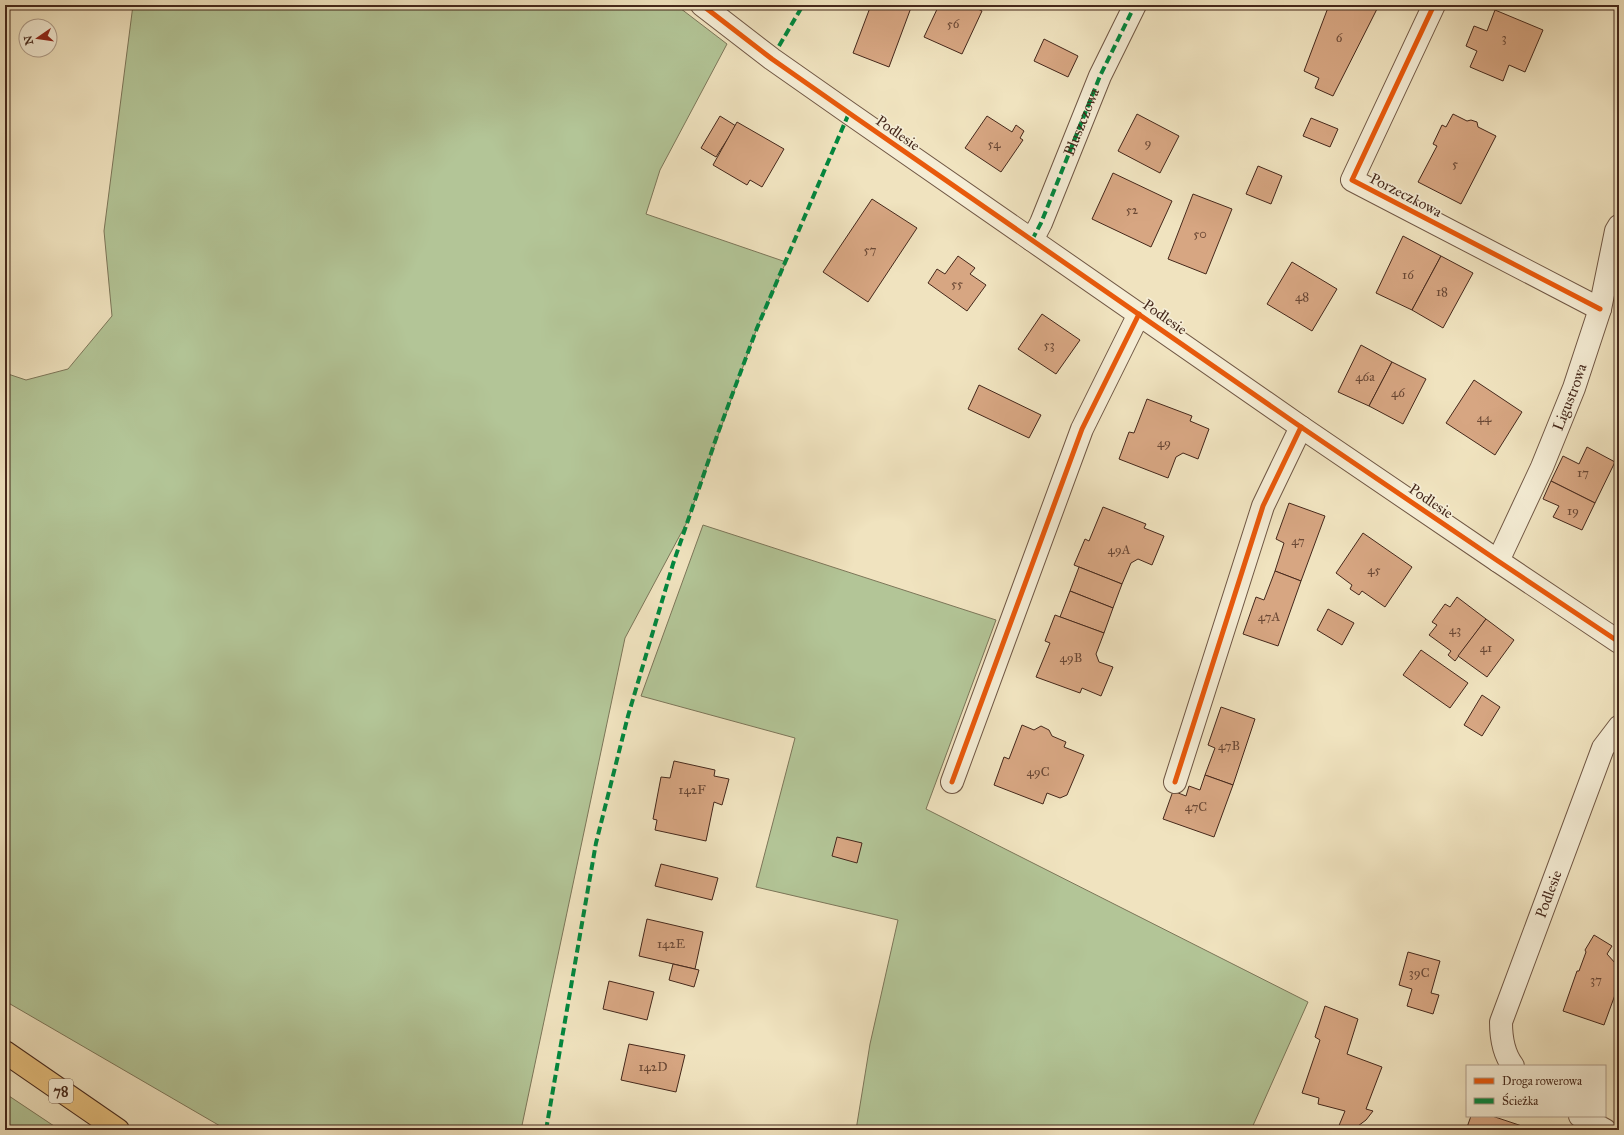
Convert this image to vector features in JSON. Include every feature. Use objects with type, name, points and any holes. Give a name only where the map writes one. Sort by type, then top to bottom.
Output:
[{"type":"main road","name":"78","points":[[5,1052],[118,1130]]},
{"type":"street","name":"Podlesie","points":[[702,5],[772,59],[1301,427],[1619,642]]},
{"type":"street","name":"Bluszczowa","points":[[1032,240],[1041,223],[1100,76],[1134,5]]},
{"type":"street","name":"Porzeczkowa","points":[[1434,5],[1352,180],[1600,309]]},
{"type":"street","name":"Ligustrowa","points":[[1498,561],[1542,467],[1574,388],[1600,309],[1616,231],[1619,226]]},
{"type":"street","points":[[952,782],[1082,429],[1139,314]]},
{"type":"street","points":[[1175,782],[1263,506],[1301,427]]},
{"type":"street","name":"Podlesie","points":[[1511,1065],[1505,1056],[1501,1034],[1501,1022],[1603,748],[1619,727]]},
{"type":"street","points":[[1582,1117],[1605,1130]]},
{"type":"green space","points":[[133,5],[676,5],[727,44],[660,170],[646,214],[786,262],[757,328],[687,522],[625,638],[521,1130],[227,1130],[5,1001],[5,373],[26,380],[68,369],[112,316],[104,231]]},
{"type":"green space","points":[[703,525],[996,620],[926,809],[1308,1002],[1251,1130],[856,1130],[870,1044],[898,920],[756,887],[795,738],[641,696]]},
{"type":"green space","points":[[5,1093],[6,1094],[60,1130],[5,1130]]},
{"type":"building","points":[[871,5],[912,5],[889,67],[853,53]]},
{"type":"building","points":[[939,5],[970,5],[982,11],[962,54],[924,37]]},
{"type":"building","points":[[1329,5],[1379,5],[1333,96],[1315,88],[1319,78],[1304,71]]},
{"type":"building","points":[[1495,10],[1543,30],[1525,72],[1509,65],[1503,81],[1470,67],[1477,51],[1466,46],[1474,26],[1487,31]]},
{"type":"building","points":[[1044,39],[1078,56],[1068,77],[1034,61]]},
{"type":"building","points":[[1137,114],[1179,136],[1160,173],[1118,151]]},
{"type":"building","points":[[1453,114],[1467,121],[1471,120],[1477,122],[1478,127],[1496,136],[1461,204],[1418,182],[1437,146],[1433,144],[1442,125],[1446,127]]},
{"type":"building","points":[[720,116],[736,126],[716,157],[701,148]]},
{"type":"building","points":[[987,116],[1012,132],[1016,125],[1024,131],[1020,138],[1023,140],[1001,172],[965,148]]},
{"type":"building","points":[[1311,118],[1338,129],[1330,147],[1303,136]]},
{"type":"building","points":[[737,122],[784,149],[762,187],[750,180],[747,185],[713,165]]},
{"type":"building","points":[[1258,166],[1282,176],[1271,204],[1246,194]]},
{"type":"building","points":[[1113,173],[1172,201],[1151,247],[1092,219]]},
{"type":"building","points":[[1193,194],[1232,209],[1206,274],[1168,259]]},
{"type":"building","points":[[872,199],[917,228],[868,302],[823,272]]},
{"type":"building","points":[[1403,236],[1441,256],[1412,310],[1376,293]]},
{"type":"building","points":[[958,256],[975,268],[970,274],[986,285],[967,311],[928,283],[937,269],[945,274]]},
{"type":"building","points":[[1441,256],[1473,273],[1443,328],[1412,310]]},
{"type":"building","points":[[1292,262],[1337,289],[1312,331],[1267,304]]},
{"type":"building","points":[[1042,314],[1080,340],[1056,374],[1018,349]]},
{"type":"building","points":[[1361,345],[1392,362],[1369,406],[1338,392]]},
{"type":"building","points":[[1392,362],[1426,379],[1403,424],[1369,406]]},
{"type":"building","points":[[1474,380],[1522,412],[1495,455],[1446,423]]},
{"type":"building","points":[[979,385],[1041,415],[1029,438],[968,409]]},
{"type":"building","points":[[1147,399],[1192,416],[1190,421],[1209,429],[1198,459],[1183,453],[1176,457],[1168,478],[1119,459],[1129,432],[1134,433]]},
{"type":"building","points":[[1587,447],[1615,462],[1595,503],[1551,481],[1563,456],[1579,464]]},
{"type":"building","points":[[1551,481],[1595,503],[1582,530],[1553,517],[1559,506],[1543,499]]},
{"type":"building","points":[[1289,503],[1325,516],[1301,581],[1275,571],[1284,543],[1276,539]]},
{"type":"building","points":[[1103,507],[1146,524],[1144,528],[1164,536],[1152,565],[1138,559],[1131,563],[1122,584],[1074,565],[1085,539],[1089,541]]},
{"type":"building","points":[[1363,533],[1412,567],[1385,607],[1362,591],[1359,595],[1350,589],[1352,585],[1336,573]]},
{"type":"building","points":[[1079,567],[1122,584],[1113,608],[1070,591]]},
{"type":"building","points":[[1275,571],[1301,581],[1278,646],[1243,634],[1256,597],[1264,600]]},
{"type":"building","points":[[1070,591],[1113,608],[1104,633],[1060,617]]},
{"type":"building","points":[[1457,597],[1486,619],[1455,661],[1448,655],[1451,651],[1429,635],[1437,625],[1432,622],[1445,604],[1450,607]]},
{"type":"building","points":[[1328,609],[1354,623],[1342,645],[1317,630]]},
{"type":"building","points":[[1055,615],[1104,633],[1096,654],[1099,662],[1113,667],[1101,696],[1082,688],[1080,693],[1036,677],[1050,643],[1045,641]]},
{"type":"building","points":[[1486,619],[1514,640],[1487,677],[1458,656]]},
{"type":"building","points":[[1421,650],[1468,683],[1450,708],[1403,675]]},
{"type":"building","points":[[1482,695],[1500,707],[1482,736],[1464,725]]},
{"type":"building","points":[[1221,707],[1255,719],[1233,785],[1205,775],[1215,748],[1208,745]]},
{"type":"building","points":[[1022,725],[1034,730],[1041,726],[1049,730],[1052,736],[1066,742],[1064,747],[1084,755],[1067,795],[1060,798],[1047,793],[1043,804],[994,785],[1004,757],[1009,759]]},
{"type":"building","points":[[674,761],[715,770],[714,776],[729,779],[722,805],[714,802],[706,841],[655,830],[657,820],[653,819],[661,777],[670,778]]},
{"type":"building","points":[[1205,775],[1233,785],[1214,837],[1163,819],[1173,791],[1186,796],[1189,786],[1200,790]]},
{"type":"building","points":[[837,837],[862,843],[857,863],[832,856]]},
{"type":"building","points":[[661,864],[718,878],[712,900],[655,886]]},
{"type":"building","points":[[647,919],[703,932],[695,969],[639,956]]},
{"type":"building","points":[[1594,935],[1612,946],[1607,954],[1616,964],[1619,976],[1619,984],[1604,1025],[1563,1011],[1577,971],[1579,971],[1586,952],[1585,950]]},
{"type":"building","points":[[1408,952],[1440,961],[1431,993],[1439,995],[1433,1014],[1407,1006],[1412,989],[1399,985]]},
{"type":"building","points":[[673,964],[699,970],[694,987],[669,980]]},
{"type":"building","points":[[609,981],[654,992],[647,1020],[603,1009]]},
{"type":"building","points":[[1325,1006],[1358,1019],[1347,1054],[1382,1067],[1366,1109],[1373,1111],[1366,1120],[1358,1126],[1338,1128],[1345,1111],[1318,1104],[1319,1098],[1302,1093],[1320,1040],[1315,1037]]},
{"type":"building","points":[[629,1044],[685,1055],[676,1092],[621,1080]]},
{"type":"building","points":[[1471,1117],[1495,1117],[1525,1127],[1524,1130],[1466,1130]]},
{"type":"marked path","points":[[779,46],[803,5]]},
{"type":"marked path","points":[[1032,240],[1041,223],[1100,76],[1135,5]]},
{"type":"marked path","points":[[546,1130],[596,843],[628,716],[673,564],[718,433],[757,328],[849,113]]},
{"type":"cycle path","points":[[702,5],[772,59],[1301,427],[1619,642]]},
{"type":"cycle path","points":[[1434,5],[1352,180],[1600,309]]},
{"type":"cycle path","points":[[952,782],[1082,429],[1139,314]]},
{"type":"cycle path","points":[[1175,782],[1263,506],[1301,427]]}]
